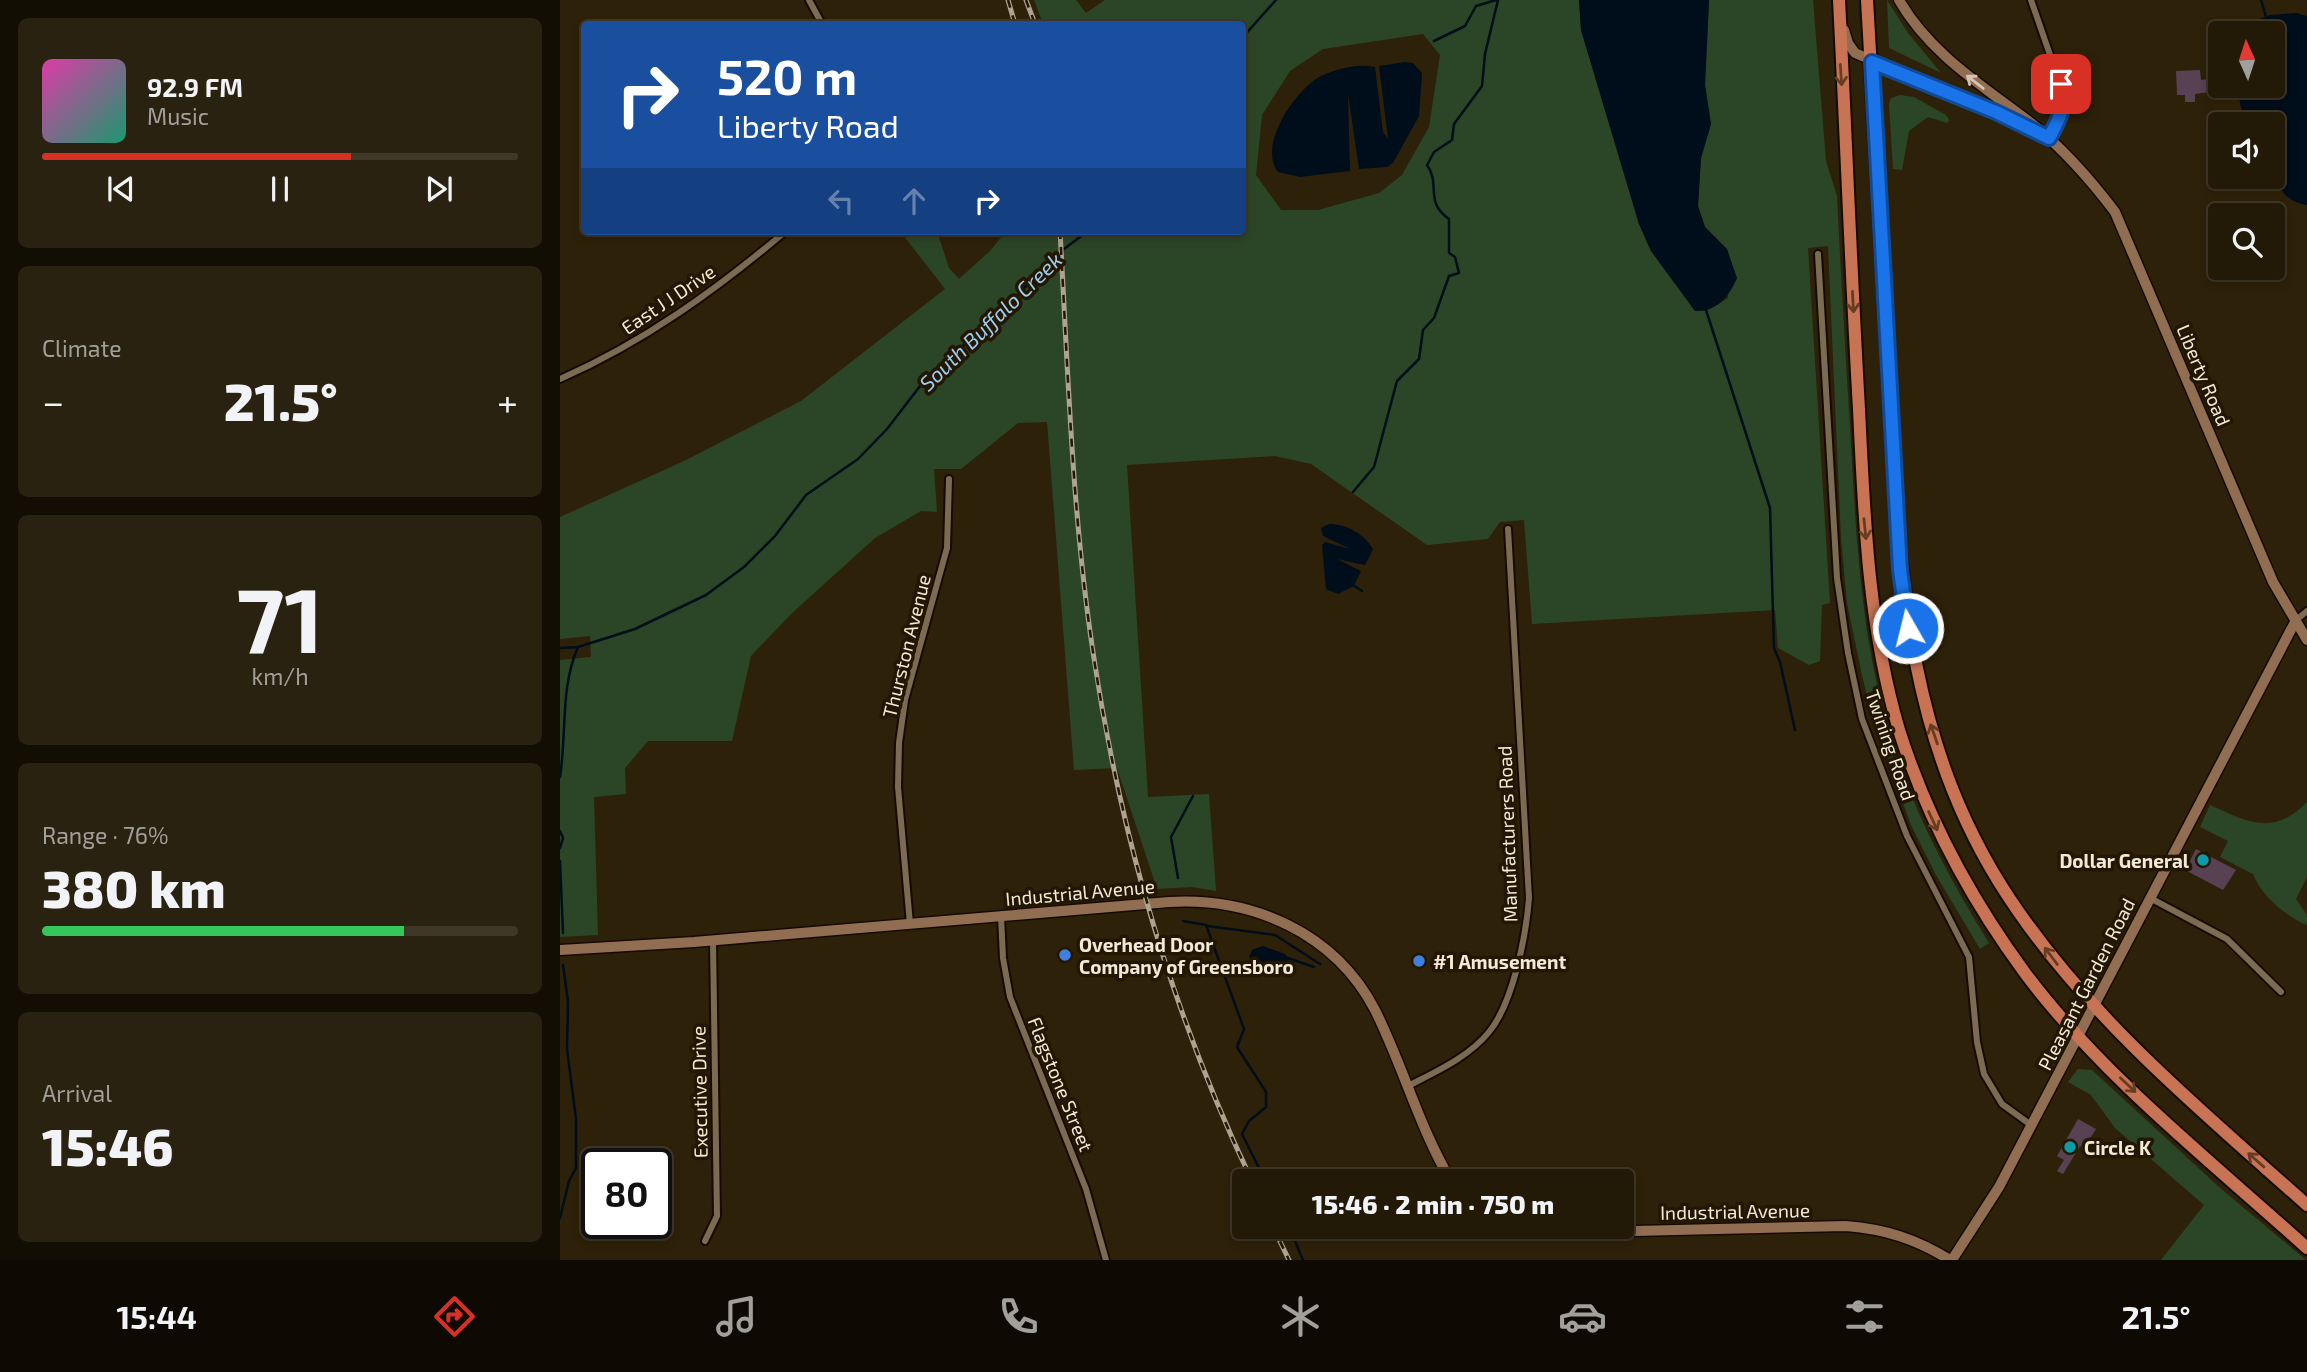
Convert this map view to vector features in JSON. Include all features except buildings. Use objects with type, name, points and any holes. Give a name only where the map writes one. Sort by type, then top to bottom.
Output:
[{"type":"highway","points":[[1867,0],[1900,570],[1917,674],[1945,766],[1987,861],[2016,909],[2064,973],[2134,1050],[2307,1205]]},
{"type":"highway","points":[[1839,3],[1865,524],[1885,673],[1915,775],[1950,856],[2019,965],[2079,1037],[2307,1248]]},
{"type":"main road","name":"Liberty Road","points":[[1899,0],[1932,44],[2049,138],[2078,165],[2115,212],[2273,582],[2307,640]]},
{"type":"main road","name":"Liberty Road","points":[[1839,3],[1848,43],[1856,53],[1996,112],[2049,138]]},
{"type":"main road","name":"Pleasant Garden Road","points":[[1951,1260],[2000,1187],[2295,622]]},
{"type":"main road","name":"Industrial Avenue","points":[[560,950],[1195,900],[1228,903],[1263,912],[1307,935],[1348,970],[1374,1009],[1434,1154],[1443,1169]]},
{"type":"main road","name":"Industrial Avenue","points":[[1634,1231],[1846,1226],[1877,1228],[1904,1236],[1951,1260]]},
{"type":"street","points":[[809,0],[820,21]]},
{"type":"street","points":[[2031,0],[2065,98],[2062,114],[2049,138]]},
{"type":"street","name":"East J J Drive","points":[[560,379],[649,334],[702,298],[781,235]]},
{"type":"street","name":"Twining Road","points":[[1818,254],[1837,578],[1847,653],[1862,719],[1907,836],[1969,957],[1977,1042],[1984,1074],[2002,1104],[2031,1125]]},
{"type":"street","name":"Thurston Avenue","points":[[910,924],[898,787],[899,743],[905,700],[946,555],[949,479]]},
{"type":"street","name":"Manufacturers Road","points":[[1408,1086],[1475,1046],[1491,1031],[1508,992],[1526,937],[1528,898],[1508,529]]},
{"type":"street","name":"Pleasant Garden Road","points":[[2295,622],[2307,611]]},
{"type":"street","points":[[2150,898],[2227,939],[2281,992]]},
{"type":"street","name":"Flagstone Street","points":[[1000,916],[1003,958],[1010,997],[1086,1189],[1106,1260]]},
{"type":"street","name":"Executive Drive","points":[[705,1241],[718,1216],[713,940]]},
{"type":"green space","points":[[1034,0],[1076,0],[1086,13],[1105,0],[1579,0],[1581,30],[1639,224],[1651,251],[1695,311],[1706,311],[1728,298],[1727,249],[1705,227],[1698,206],[1701,158],[1711,124],[1705,85],[1709,0],[1813,0],[1826,161],[1837,196],[1855,514],[1870,650],[1885,718],[1904,778],[1929,835],[1989,943],[1980,949],[1936,875],[1911,825],[1873,721],[1862,675],[1847,603],[1841,538],[1828,246],[1808,248],[1830,603],[1822,605],[1820,661],[1809,665],[1778,648],[1775,610],[1532,624],[1524,520],[1500,522],[1488,539],[1427,545],[1311,464],[1275,456],[1127,465],[1148,797],[1209,794],[1216,891],[1192,887],[1157,889],[1117,768],[1074,770],[1047,422],[1018,423],[961,469],[934,469],[937,512],[921,511],[875,538],[791,614],[751,656],[732,741],[648,741],[625,768],[626,794],[594,797],[598,935],[560,937],[560,660],[591,657],[590,636],[560,639],[560,517],[684,461],[801,401],[945,289],[903,235],[938,235],[949,268],[959,279],[990,251],[1003,235],[1246,235],[1246,21],[1042,21]],"holes":[[[1423,34],[1440,55],[1429,127],[1402,175],[1379,193],[1318,210],[1281,210],[1256,175],[1262,115],[1290,71],[1323,49]]]},
{"type":"green space","points":[[1887,0],[1908,33],[1941,73],[1889,48]]},
{"type":"green space","points":[[1900,95],[1914,97],[1946,115],[1949,120],[1947,123],[1928,117],[1909,131],[1902,170],[1893,169],[1889,104],[1891,98]]},
{"type":"green space","points":[[2307,802],[2307,877],[2296,899],[2307,915],[2307,925],[2275,904],[2262,890],[2253,874],[2220,857],[2228,841],[2200,827],[2210,805],[2248,821],[2271,823],[2295,813]]},
{"type":"green space","points":[[2078,1069],[2092,1070],[2219,1187],[2306,1260],[2161,1260],[2204,1205],[2115,1128],[2091,1095],[2068,1082]]},
{"type":"water","points":[[1579,0],[1709,0],[1705,85],[1711,124],[1701,158],[1698,206],[1705,227],[1727,249],[1737,278],[1726,297],[1710,309],[1695,311],[1651,251],[1639,224],[1581,30]]},
{"type":"water","points":[[2296,13],[2307,16],[2307,205],[2294,201],[2282,189],[2285,189],[2285,112],[2242,112],[2239,98],[2286,98],[2286,21],[2254,21],[2270,15]]},
{"type":"water","points":[[1413,63],[1422,73],[1419,116],[1393,163],[1387,167],[1359,169],[1348,94],[1350,171],[1300,177],[1278,172],[1272,149],[1281,121],[1307,86],[1337,70],[1375,67],[1383,132],[1388,139],[1379,66]]},
{"type":"water","points":[[1329,524],[1354,531],[1373,549],[1365,565],[1337,559],[1361,571],[1354,586],[1338,594],[1326,589],[1322,545],[1325,542],[1350,549],[1323,536],[1321,528]]},
{"type":"water","points":[[1263,946],[1285,954],[1290,960],[1259,975],[1249,957],[1252,950]]},
{"type":"waterway","name":"South Buffalo Creek","points":[[1246,34],[1276,0]]},
{"type":"waterway","points":[[1434,41],[1465,26],[1476,6],[1496,0]]},
{"type":"waterway","points":[[1353,492],[1374,467],[1397,381],[1419,359],[1423,330],[1434,318],[1449,276],[1459,273],[1455,257],[1449,253],[1449,219],[1437,206],[1433,179],[1427,165],[1434,152],[1452,140],[1454,124],[1482,86],[1485,54],[1498,0]]},
{"type":"waterway","points":[[2261,0],[2266,17]]},
{"type":"waterway","name":"South Buffalo Creek","points":[[560,648],[578,647],[635,629],[706,595],[744,567],[775,536],[806,495],[858,459],[887,429],[927,377],[1005,309],[1052,258],[1083,235]]},
{"type":"waterway","points":[[1706,310],[1770,508],[1774,648],[1780,662],[1795,730]]},
{"type":"waterway","points":[[1353,585],[1362,591]]},
{"type":"waterway","points":[[560,777],[566,694],[578,647]]},
{"type":"waterway","points":[[1178,878],[1171,837],[1193,796]]},
{"type":"waterway","points":[[560,831],[563,838],[560,848]]},
{"type":"waterway","points":[[560,861],[563,933]]},
{"type":"waterway","points":[[1183,921],[1206,925],[1244,1029],[1237,1047],[1266,1092],[1266,1107],[1249,1121],[1242,1134],[1260,1169]]},
{"type":"waterway","points":[[1207,926],[1275,935],[1320,964]]},
{"type":"waterway","points":[[1288,958],[1314,967]]},
{"type":"waterway","points":[[560,1218],[569,1181],[576,1168],[576,1119],[567,1049],[568,1001],[563,965]]},
{"type":"waterway","points":[[1294,1239],[1303,1260]]},
{"type":"railway","points":[[1008,0],[1014,21]]},
{"type":"railway","points":[[1026,0],[1034,21]]},
{"type":"railway","points":[[1060,235],[1080,547],[1104,720],[1134,856],[1174,989],[1247,1169]]},
{"type":"railway","points":[[1279,1239],[1289,1260]]},
{"type":"place","name":"Dollar General","points":[[2203,860]]},
{"type":"place","name":"Overhead Door Company of Greensboro","points":[[1065,955]]},
{"type":"place","name":"#1 Amusement","points":[[1419,961]]},
{"type":"place","name":"Circle K","points":[[2070,1147]]},
{"type":"route","points":[[1908,628],[1900,570],[1872,62],[1996,112],[2049,138],[2063,111],[2065,98],[2061,84]]}]
